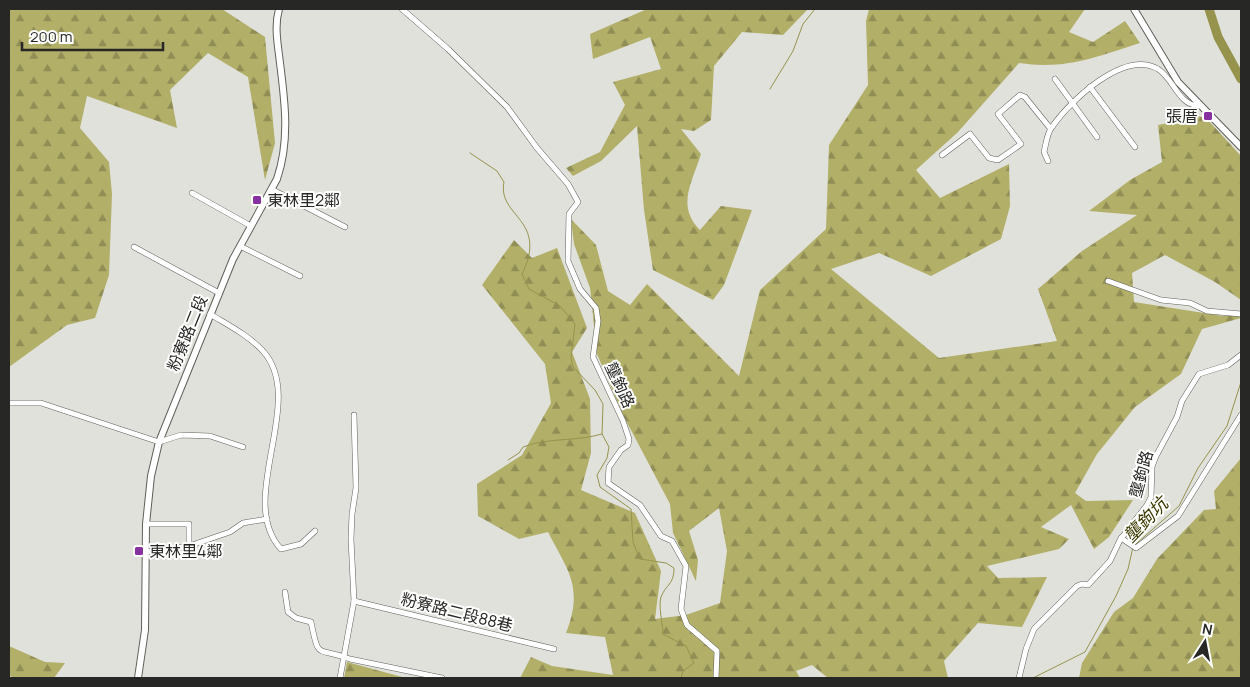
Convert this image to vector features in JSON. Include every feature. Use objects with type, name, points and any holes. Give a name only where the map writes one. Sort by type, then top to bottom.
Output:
[{"type":"main road","name":"粉寮路二段","points":[[138,678],[144,650],[146,524],[151,476],[159,442],[219,293],[240,246],[271,189],[281,166],[286,109],[276,33],[279,9]]},
{"type":"main road","points":[[1134,9],[1178,82],[1199,106],[1213,116],[1241,147]]},
{"type":"street","name":"壟鉤路","points":[[402,9],[448,49],[507,106],[537,148],[568,184],[578,202],[569,214],[568,261],[580,289],[596,308],[598,321],[593,357],[623,421],[629,439],[628,444],[621,450],[609,467],[608,483],[640,505],[661,536],[672,541],[686,566],[681,609],[688,625],[717,651],[716,678]]},
{"type":"street","points":[[1048,161],[1044,152],[1050,128],[1072,103],[1105,75],[1141,63],[1159,69],[1185,101],[1199,106]]},
{"type":"street","points":[[1055,79],[1097,137]]},
{"type":"street","points":[[1090,87],[1136,147]]},
{"type":"street","points":[[942,156],[970,134],[989,158],[998,160],[1021,144],[998,114],[1020,95],[1025,97],[1050,128]]},
{"type":"street","points":[[271,189],[345,227]]},
{"type":"street","points":[[192,193],[251,226]]},
{"type":"street","points":[[240,246],[300,276]]},
{"type":"street","points":[[134,248],[219,293]]},
{"type":"street","points":[[1108,281],[1161,300],[1190,303],[1207,310],[1241,314]]},
{"type":"street","points":[[210,314],[250,340],[264,352],[274,369],[277,380],[277,412],[270,467],[265,479],[267,519],[272,539],[281,549],[301,544],[315,531]]},
{"type":"street","name":"壟鉤路","points":[[1019,678],[1026,649],[1034,629],[1077,586],[1082,584],[1088,585],[1110,561],[1121,538],[1151,497],[1152,467],[1156,456],[1177,417],[1182,401],[1199,374],[1228,365],[1241,355]]},
{"type":"street","points":[[9,403],[41,403],[159,442],[181,435],[210,436],[243,446]]},
{"type":"street","points":[[340,678],[346,657],[354,601],[352,514],[356,488],[354,415]]},
{"type":"street","points":[[1121,538],[1136,548],[1178,516],[1241,415]]},
{"type":"street","points":[[147,552],[189,546],[224,535],[243,523],[267,519]]},
{"type":"street","points":[[146,524],[189,524],[189,546]]},
{"type":"street","points":[[285,592],[288,612],[296,618],[311,622],[316,647],[321,652],[343,654],[346,657],[442,678]]},
{"type":"street","name":"粉寮路二段88巷","points":[[354,601],[554,649]]},
{"type":"green space","points":[[9,9],[222,9],[265,37],[275,143],[265,180],[248,77],[208,53],[170,90],[177,128],[87,96],[80,128],[109,162],[112,194],[109,275],[95,318],[67,325],[9,367]]},
{"type":"green space","points":[[647,9],[808,9],[783,35],[742,32],[714,66],[711,120],[694,131],[681,129],[701,154],[690,184],[687,203],[693,221],[700,230],[721,206],[752,210],[724,285],[713,300],[653,270],[644,210],[637,126],[601,161],[573,176],[566,168],[600,152],[625,105],[613,82],[661,69],[650,37],[593,59],[590,34]]},
{"type":"green space","points":[[869,9],[1085,9],[1069,32],[1093,42],[1125,21],[1140,43],[1081,61],[1052,65],[1019,63],[958,132],[916,170],[940,198],[1009,164],[1010,206],[1001,239],[931,276],[879,253],[831,269],[939,358],[1057,341],[1038,289],[1082,251],[1137,215],[1089,211],[1130,180],[1162,162],[1158,125],[1173,122],[1180,109],[1207,119],[1241,156],[1241,300],[1215,282],[1165,255],[1132,273],[1134,302],[1223,316],[1241,315],[1241,318],[1202,329],[1181,374],[1135,407],[1097,454],[1075,493],[1086,501],[1133,500],[1109,537],[1094,549],[1071,505],[1041,527],[1069,539],[1059,549],[987,566],[998,578],[1047,577],[1022,627],[978,623],[944,661],[948,678],[828,678],[812,665],[796,671],[800,678],[520,678],[531,657],[552,666],[613,675],[605,637],[566,633],[574,603],[573,591],[567,569],[548,532],[519,539],[478,516],[477,484],[522,455],[551,403],[545,364],[482,285],[514,240],[532,258],[557,248],[587,328],[572,352],[590,399],[591,453],[581,490],[635,513],[661,571],[655,619],[686,615],[720,603],[727,551],[719,508],[689,531],[698,560],[696,581],[673,533],[670,504],[623,415],[597,354],[590,288],[574,244],[571,219],[596,245],[608,291],[630,305],[647,284],[739,376],[760,290],[826,229],[829,145],[868,85],[866,21]]},
{"type":"green space","points":[[1241,458],[1241,678],[1079,678],[1082,663],[1114,612],[1133,598],[1157,559],[1204,510],[1216,509],[1214,491]]},
{"type":"green space","points":[[9,646],[45,662],[65,663],[54,678],[13,678],[9,675]]},
{"type":"green space","points":[[347,662],[406,678],[344,678]]},
{"type":"waterway","points":[[770,89],[793,51],[803,24],[815,9]]},
{"type":"waterway","points":[[1209,9],[1218,37],[1241,79]]},
{"type":"waterway","points":[[470,153],[497,171],[504,182],[504,194],[508,203],[526,230],[530,241],[529,256],[522,274],[529,289],[560,306],[575,324],[571,358],[573,367],[595,390],[603,404],[602,434],[609,447],[607,458],[597,475],[600,487],[631,509],[633,542],[640,559],[666,563],[674,568],[673,578],[661,597],[660,610],[663,634],[686,646],[694,663],[683,671],[681,678]]},
{"type":"waterway","name":"壟鉤坑","points":[[1136,544],[1179,506],[1198,468],[1227,426],[1241,382]]},
{"type":"waterway","points":[[508,460],[519,453],[523,447],[533,444],[602,434]]},
{"type":"waterway","name":"壟鉤坑","points":[[1033,678],[1085,652],[1116,596],[1128,569],[1133,547]]},
{"type":"place","name":"張厝","points":[[1208,116]]},
{"type":"place","name":"東林里2鄰","points":[[257,200]]},
{"type":"place","name":"東林里4鄰","points":[[139,551]]}]
